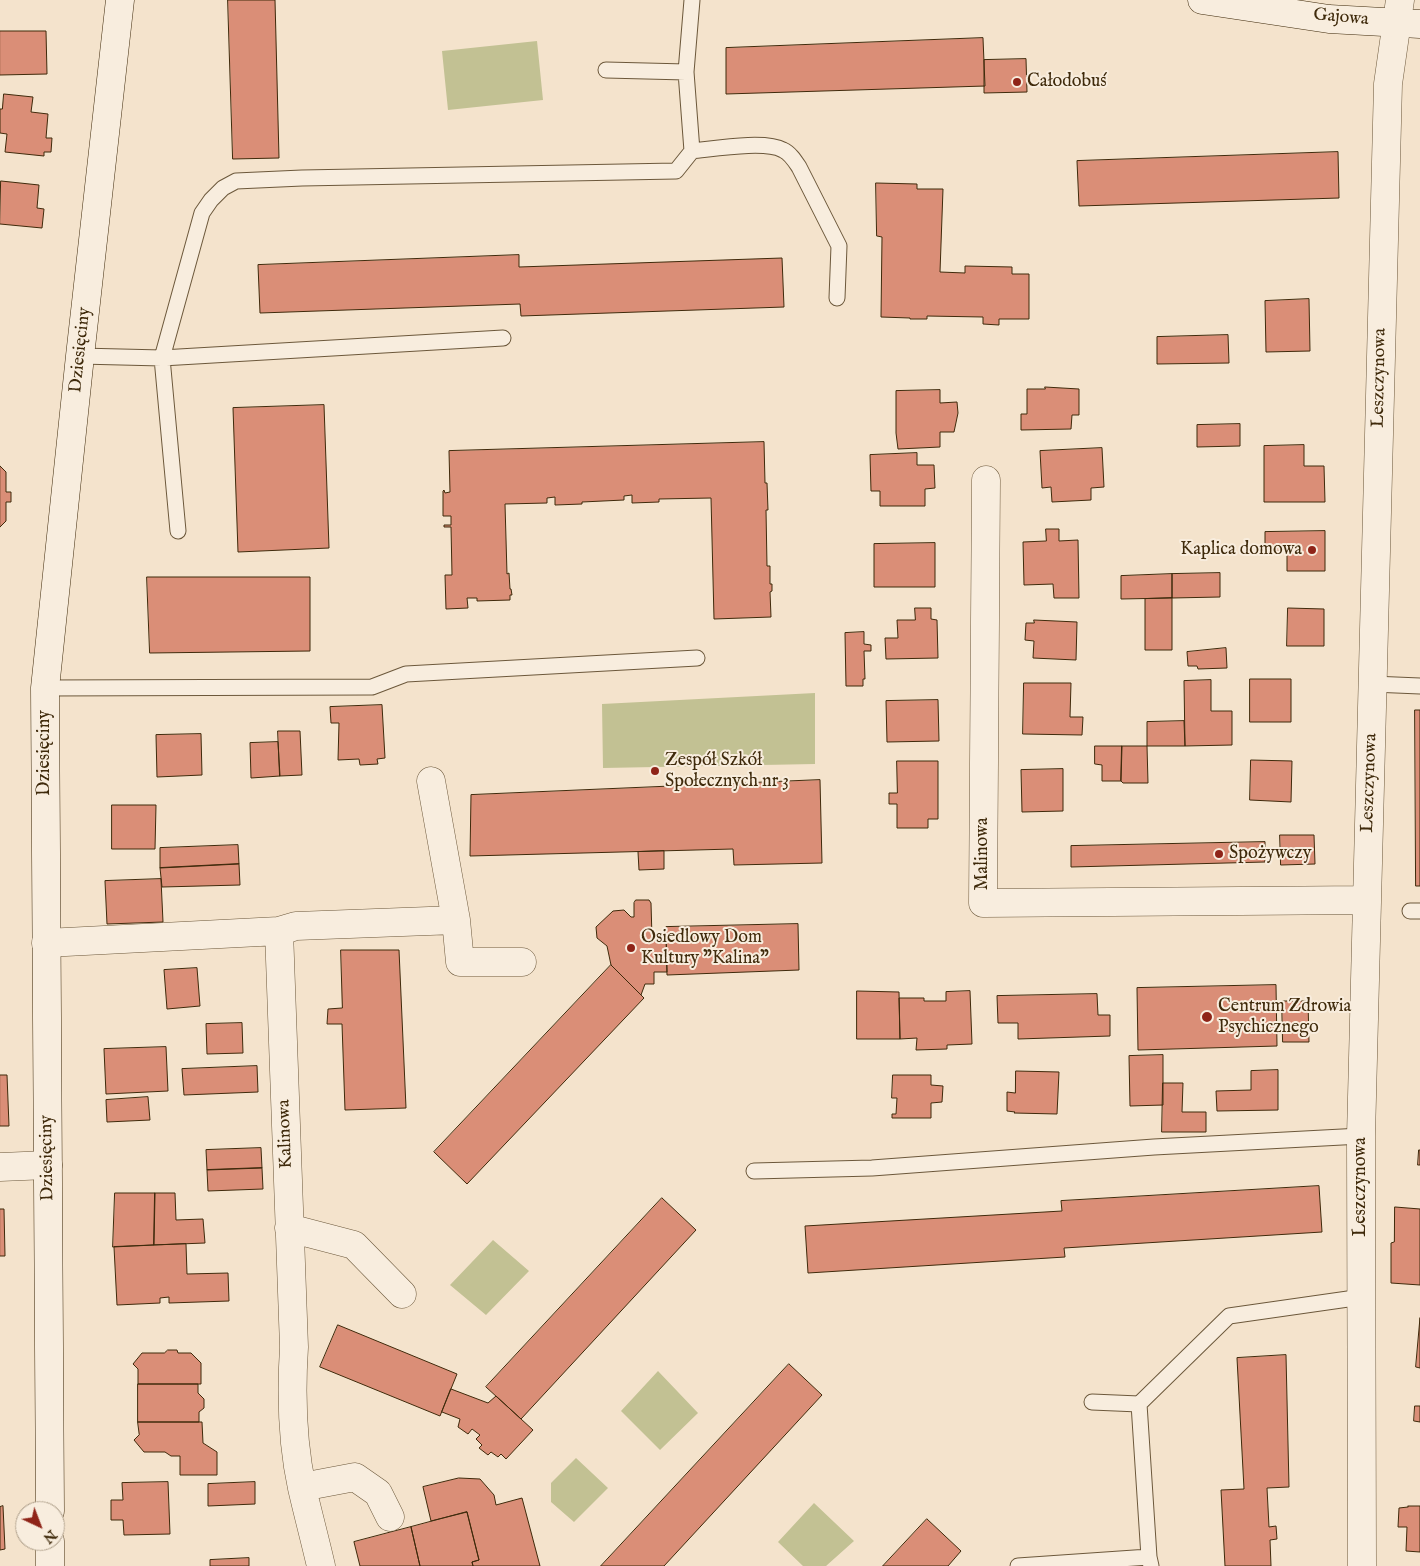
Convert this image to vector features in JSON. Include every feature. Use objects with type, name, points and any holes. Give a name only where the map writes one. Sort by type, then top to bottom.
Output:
[{"type":"street","name":"Dziesięciny","points":[[50,1501],[45,688],[120,0]]},
{"type":"street","name":"Gajowa","points":[[1202,0],[1329,19],[1405,16]]},
{"type":"street","name":"Leszczynowa","points":[[1362,1566],[1361,1136],[1388,84],[1405,16]]},
{"type":"street","name":"Malinowa","points":[[986,480],[983,903],[1367,900]]},
{"type":"street","points":[[431,781],[456,920],[460,962],[522,962]]},
{"type":"street","points":[[46,942],[279,931],[296,926],[456,920]]},
{"type":"street","name":"Kalinowa","points":[[279,931],[294,1347],[293,1424],[302,1486],[321,1566]]},
{"type":"street","points":[[0,1167],[48,1166]]},
{"type":"street","points":[[289,1228],[354,1245],[402,1294]]},
{"type":"street","points":[[302,1486],[355,1477],[378,1493],[390,1517]]},
{"type":"street","points":[[50,1551],[50,1566]]},
{"type":"lane","points":[[178,531],[162,358],[202,213],[211,200],[223,188],[236,181],[676,171],[692,151],[686,72],[692,0]]},
{"type":"lane","points":[[606,70],[686,72]]},
{"type":"lane","points":[[692,151],[739,146],[773,146],[783,150],[792,157],[799,167],[839,246],[837,298]]},
{"type":"lane","points":[[80,356],[162,358],[503,338]]},
{"type":"lane","points":[[45,688],[372,687],[406,674],[697,658]]},
{"type":"lane","points":[[1372,684],[1420,686]]},
{"type":"lane","points":[[754,1171],[872,1168],[1154,1147],[1361,1136]]},
{"type":"lane","points":[[1092,1402],[1139,1404],[1228,1316],[1362,1298]]},
{"type":"lane","points":[[1018,1566],[1150,1562],[1139,1404]]},
{"type":"shaded area","points":[[537,41],[543,100],[448,110],[442,51]]},
{"type":"shaded area","points":[[815,693],[815,764],[603,768],[602,704]]},
{"type":"shaded area","points":[[493,1240],[529,1271],[486,1315],[450,1285]]},
{"type":"shaded area","points":[[658,1371],[698,1413],[660,1450],[621,1411]]},
{"type":"shaded area","points":[[576,1458],[608,1488],[574,1522],[551,1502],[551,1483]]},
{"type":"shaded area","points":[[814,1503],[854,1541],[826,1566],[803,1566],[778,1542]]},
{"type":"building","points":[[228,0],[275,0],[279,158],[233,159]]},
{"type":"building","points":[[0,31],[46,31],[47,74],[0,75]]},
{"type":"building","points":[[983,38],[985,86],[726,94],[726,48]]},
{"type":"building","points":[[1026,59],[1027,92],[984,93],[984,60]]},
{"type":"building","points":[[4,94],[33,97],[31,112],[48,114],[46,138],[52,138],[51,152],[44,152],[44,156],[5,152],[7,134],[0,133],[0,109],[2,109]]},
{"type":"building","points":[[1338,152],[1339,198],[1079,206],[1077,161]]},
{"type":"building","points":[[1,181],[39,185],[37,208],[44,209],[42,228],[0,224]]},
{"type":"building","points":[[876,183],[917,184],[917,189],[943,189],[940,272],[965,273],[965,266],[1012,267],[1012,274],[1029,274],[1029,319],[999,319],[999,325],[983,324],[983,317],[927,316],[927,319],[910,319],[881,317],[882,237],[877,236]]},
{"type":"building","points":[[519,255],[519,267],[782,258],[784,307],[521,316],[520,304],[260,313],[258,265]]},
{"type":"building","points":[[1309,299],[1310,351],[1266,352],[1265,301]]},
{"type":"building","points":[[1228,335],[1229,363],[1157,364],[1157,337]]},
{"type":"building","points":[[1045,387],[1079,389],[1079,415],[1072,415],[1071,429],[1021,430],[1021,414],[1027,414],[1027,389],[1045,389]]},
{"type":"building","points":[[940,390],[940,403],[957,402],[958,413],[954,432],[940,432],[940,447],[898,449],[896,391]]},
{"type":"building","points":[[324,405],[329,548],[238,552],[233,408]]},
{"type":"building","points":[[1240,424],[1240,446],[1197,447],[1197,425]]},
{"type":"building","points":[[764,442],[768,510],[766,510],[767,566],[770,566],[770,584],[772,584],[772,591],[770,592],[771,617],[714,619],[711,498],[659,499],[659,502],[632,503],[632,495],[624,496],[624,500],[582,502],[582,504],[555,505],[555,497],[547,498],[547,503],[505,504],[507,574],[509,573],[512,595],[510,595],[510,600],[477,601],[477,598],[467,598],[468,608],[446,609],[445,575],[452,575],[451,527],[444,527],[444,525],[451,525],[451,516],[443,516],[443,491],[445,493],[450,492],[449,451]]},
{"type":"building","points":[[1304,445],[1304,466],[1324,466],[1325,502],[1264,502],[1264,446]]},
{"type":"building","points":[[1102,448],[1104,487],[1091,488],[1091,500],[1052,502],[1051,487],[1042,488],[1040,451]]},
{"type":"building","points":[[917,453],[917,465],[934,465],[935,488],[925,489],[925,506],[880,506],[880,491],[871,491],[870,455]]},
{"type":"building","points":[[0,466],[6,472],[6,492],[11,492],[11,502],[6,502],[6,521],[0,527]]},
{"type":"building","points":[[1046,529],[1059,529],[1059,541],[1078,540],[1079,598],[1054,598],[1053,584],[1024,585],[1023,542],[1046,541]]},
{"type":"building","points":[[1325,531],[1325,571],[1287,571],[1287,551],[1265,551],[1265,532]]},
{"type":"building","points":[[935,543],[935,587],[874,587],[874,544]]},
{"type":"building","points":[[1220,573],[1220,597],[1172,598],[1172,574]]},
{"type":"building","points":[[1172,574],[1172,598],[1121,599],[1121,576]]},
{"type":"building","points":[[147,577],[310,577],[310,651],[150,653]]},
{"type":"building","points":[[1172,598],[1172,650],[1145,650],[1145,599]]},
{"type":"building","points":[[915,608],[931,608],[931,619],[937,620],[938,658],[886,659],[885,638],[898,638],[897,620],[915,620]]},
{"type":"building","points":[[1288,608],[1324,609],[1324,646],[1287,646]]},
{"type":"building","points":[[1034,620],[1077,622],[1076,660],[1033,658],[1034,641],[1025,640],[1026,623],[1034,623]]},
{"type":"building","points":[[864,632],[864,644],[871,645],[871,651],[864,651],[865,679],[863,679],[863,686],[846,686],[845,633]]},
{"type":"building","points":[[1226,648],[1227,668],[1198,669],[1197,666],[1188,666],[1187,652]]},
{"type":"building","points":[[1250,679],[1291,679],[1291,722],[1250,722]]},
{"type":"building","points":[[1211,680],[1211,711],[1232,711],[1232,745],[1185,746],[1184,681]]},
{"type":"building","points":[[1024,683],[1071,683],[1070,717],[1083,717],[1082,735],[1023,734]]},
{"type":"building","points":[[938,700],[939,741],[887,742],[886,701]]},
{"type":"building","points":[[382,705],[385,758],[377,759],[378,764],[360,765],[359,759],[338,760],[339,723],[331,723],[330,707]]},
{"type":"building","points":[[1415,710],[1420,710],[1420,886],[1416,886]]},
{"type":"building","points":[[1184,721],[1185,746],[1147,746],[1147,722]]},
{"type":"building","points":[[278,731],[300,731],[302,775],[280,776]]},
{"type":"building","points":[[201,734],[202,775],[157,777],[156,735]]},
{"type":"building","points":[[278,742],[280,776],[251,778],[250,743]]},
{"type":"building","points":[[1095,746],[1122,746],[1121,781],[1102,781],[1102,765],[1095,764]]},
{"type":"building","points":[[1122,746],[1147,746],[1148,783],[1123,783],[1121,781]]},
{"type":"building","points":[[1251,760],[1292,761],[1291,802],[1250,800]]},
{"type":"building","points":[[897,761],[938,761],[938,819],[928,819],[928,828],[897,828],[897,804],[889,804],[889,793],[897,793]]},
{"type":"building","points":[[1063,769],[1063,811],[1022,812],[1021,770]]},
{"type":"building","points":[[820,780],[822,863],[734,865],[733,849],[470,856],[471,795]]},
{"type":"building","points":[[112,805],[156,805],[155,849],[112,849]]},
{"type":"building","points":[[1280,835],[1314,835],[1315,864],[1281,865]]},
{"type":"building","points":[[1265,842],[1265,862],[1071,867],[1071,846]]},
{"type":"building","points":[[238,845],[239,864],[160,868],[160,848]]},
{"type":"building","points":[[664,851],[664,869],[639,870],[638,852]]},
{"type":"building","points":[[239,864],[240,885],[162,887],[160,868]]},
{"type":"building","points":[[161,879],[163,922],[107,924],[105,881]]},
{"type":"building","points":[[636,900],[649,900],[651,903],[652,938],[666,936],[667,972],[654,972],[654,984],[645,984],[641,995],[611,965],[607,946],[597,938],[596,927],[613,911],[624,910],[631,917],[634,917],[634,903]]},
{"type":"building","points":[[798,924],[799,970],[667,975],[666,927]]},
{"type":"building","points":[[341,950],[399,950],[406,1108],[345,1110],[342,1024],[327,1024],[328,1009],[342,1008]]},
{"type":"building","points":[[611,965],[644,998],[467,1184],[434,1152]]},
{"type":"building","points":[[197,968],[200,1006],[167,1009],[164,970]]},
{"type":"building","name":"Centrum Zdrowia Psychicznego","points":[[1276,985],[1277,1046],[1138,1050],[1137,988]]},
{"type":"building","points":[[857,991],[899,992],[900,1039],[857,1039]]},
{"type":"building","points":[[970,991],[972,1044],[947,1045],[947,1049],[916,1050],[917,1038],[900,1039],[899,998],[924,998],[924,1001],[946,1001],[946,992]]},
{"type":"building","points":[[1097,994],[1098,1015],[1110,1015],[1110,1036],[1018,1039],[1018,1023],[998,1023],[997,996]]},
{"type":"building","points":[[1282,1001],[1308,1001],[1309,1042],[1283,1042]]},
{"type":"building","points":[[242,1023],[243,1053],[207,1054],[206,1024]]},
{"type":"building","points":[[166,1047],[168,1091],[106,1094],[104,1049]]},
{"type":"building","points":[[1163,1055],[1163,1105],[1130,1106],[1129,1056]]},
{"type":"building","points":[[257,1066],[258,1092],[184,1095],[182,1069]]},
{"type":"building","points":[[1278,1070],[1278,1110],[1217,1111],[1216,1091],[1251,1090],[1251,1071]]},
{"type":"building","points":[[1016,1071],[1059,1072],[1057,1114],[1014,1113],[1007,1111],[1007,1092],[1015,1093]]},
{"type":"building","points":[[0,1075],[7,1075],[9,1126],[0,1126]]},
{"type":"building","points":[[893,1075],[931,1075],[931,1085],[943,1086],[942,1102],[931,1103],[931,1118],[892,1118],[892,1114],[896,1114],[897,1098],[892,1098]]},
{"type":"building","points":[[1163,1083],[1183,1083],[1182,1112],[1206,1112],[1206,1132],[1162,1132]]},
{"type":"building","points":[[148,1097],[150,1120],[107,1122],[106,1100]]},
{"type":"building","points":[[261,1148],[262,1168],[207,1170],[206,1150]]},
{"type":"building","points":[[1419,1150],[1420,1165],[1418,1165]]},
{"type":"building","points":[[262,1168],[263,1189],[208,1191],[207,1170]]},
{"type":"building","points":[[1319,1186],[1322,1232],[1064,1248],[1065,1257],[808,1273],[805,1226],[1062,1211],[1061,1201]]},
{"type":"building","points":[[115,1193],[155,1193],[154,1245],[113,1247]]},
{"type":"building","points":[[155,1193],[175,1193],[176,1220],[203,1219],[205,1243],[154,1245]]},
{"type":"building","points":[[662,1198],[696,1230],[521,1419],[486,1387]]},
{"type":"building","points":[[1395,1207],[1420,1209],[1420,1285],[1391,1283],[1391,1243],[1394,1242]]},
{"type":"building","points":[[0,1209],[4,1209],[5,1256],[0,1256]]},
{"type":"building","points":[[186,1244],[187,1274],[228,1273],[229,1301],[169,1303],[169,1297],[160,1298],[160,1303],[117,1305],[114,1247]]},
{"type":"building","points":[[1420,1318],[1420,1368],[1416,1367]]},
{"type":"building","points":[[338,1325],[457,1374],[440,1416],[320,1367]]},
{"type":"building","points":[[168,1350],[177,1350],[178,1353],[191,1353],[201,1363],[201,1384],[138,1384],[138,1369],[133,1364],[142,1353],[164,1353]]},
{"type":"building","points":[[1286,1355],[1289,1487],[1267,1488],[1269,1527],[1276,1526],[1277,1539],[1270,1540],[1271,1566],[1225,1566],[1221,1490],[1244,1489],[1237,1358]]},
{"type":"building","points":[[789,1364],[822,1395],[664,1566],[601,1566]]},
{"type":"building","points":[[138,1384],[198,1384],[198,1393],[204,1399],[204,1408],[199,1412],[199,1422],[138,1422]]},
{"type":"building","points":[[451,1389],[488,1403],[496,1396],[533,1430],[506,1459],[501,1454],[498,1457],[491,1452],[488,1455],[479,1448],[482,1445],[476,1439],[480,1435],[472,1429],[468,1434],[458,1427],[460,1419],[442,1412]]},
{"type":"building","points":[[1415,1406],[1420,1406],[1420,1422],[1414,1421]]},
{"type":"building","points":[[138,1422],[202,1422],[203,1443],[217,1452],[217,1475],[180,1475],[180,1456],[171,1456],[165,1452],[144,1452],[134,1440],[139,1435]]},
{"type":"building","points":[[459,1478],[480,1479],[494,1495],[496,1505],[522,1498],[540,1566],[473,1566],[472,1562],[479,1560],[467,1512],[431,1521],[423,1487]]},
{"type":"building","points":[[168,1482],[170,1534],[124,1535],[123,1520],[111,1520],[111,1500],[123,1500],[122,1483]]},
{"type":"building","points":[[255,1482],[255,1504],[208,1506],[208,1484]]},
{"type":"building","points":[[3,1506],[5,1549],[0,1550],[0,1507]]},
{"type":"building","points":[[1420,1506],[1420,1552],[1406,1551],[1407,1527],[1398,1527],[1399,1508]]},
{"type":"building","points":[[467,1512],[479,1560],[472,1562],[473,1566],[420,1566],[411,1527]]},
{"type":"building","points":[[927,1519],[961,1551],[948,1566],[883,1566]]},
{"type":"building","points":[[411,1527],[420,1566],[360,1566],[354,1542]]},
{"type":"building","points":[[249,1558],[249,1566],[210,1566],[210,1560]]},
{"type":"place","name":"Całodobuś","points":[[1017,82]]},
{"type":"place","name":"Kaplica domowa","points":[[1312,550]]},
{"type":"place","name":"Zespół Szkół Społecznych nr 3","points":[[655,771]]},
{"type":"place","name":"Spożywczy","points":[[1219,854]]},
{"type":"place","name":"Osiedlowy Dom Kultury \"Kalina\"","points":[[631,948]]},
{"type":"place","name":"Centrum Zdrowia Psychicznego","points":[[1207,1017]]}]
